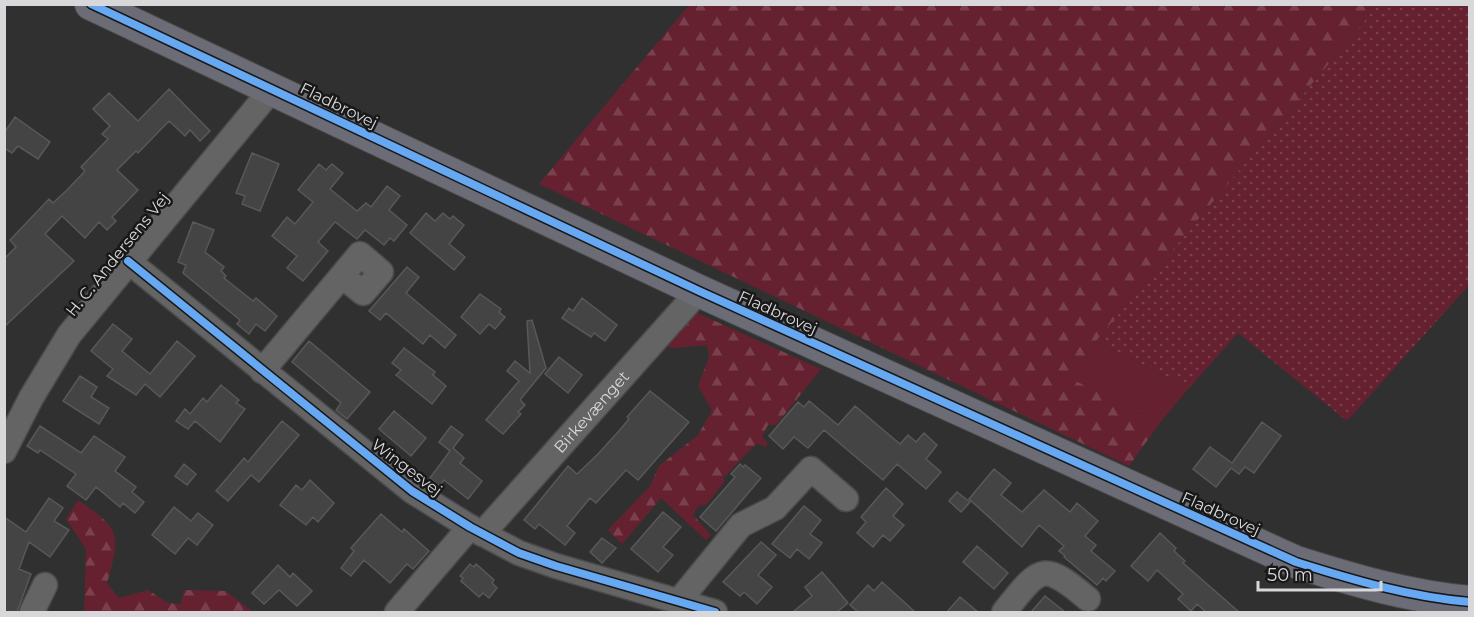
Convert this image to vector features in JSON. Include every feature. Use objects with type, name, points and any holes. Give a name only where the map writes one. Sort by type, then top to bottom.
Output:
[{"type":"main road","name":"Fladbrovej","points":[[91,4],[699,291],[1296,562],[1354,581],[1411,594],[1470,603]]},
{"type":"street","name":"H. C. Andersens Vej","points":[[4,451],[32,396],[69,334],[272,89]]},
{"type":"street","name":"Wingesvej","points":[[128,261],[412,491],[476,530],[519,553],[556,566],[715,612]]},
{"type":"street","points":[[262,371],[342,276]]},
{"type":"street","name":"Birkevænget","points":[[397,612],[699,291]]},
{"type":"street","points":[[678,602],[741,525],[775,508],[811,469],[846,499]]},
{"type":"street","points":[[1004,612],[1031,579],[1044,572],[1054,573],[1088,599]]},
{"type":"street","points":[[33,612],[45,585]]},
{"type":"green space","points":[[689,5],[1378,5],[1096,341],[1076,370],[1077,381],[1159,424],[1129,466],[539,184]]},
{"type":"green space","points":[[1378,5],[1469,5],[1469,285],[1347,421],[1238,333],[1189,388],[1096,341]]},
{"type":"green space","points":[[693,311],[821,369],[776,425],[768,425],[762,436],[768,444],[765,447],[757,443],[723,478],[725,481],[707,504],[698,506],[693,515],[711,535],[706,540],[661,498],[622,544],[608,530],[650,486],[659,466],[698,435],[712,410],[698,386],[709,357],[707,345],[675,348],[664,346]]},
{"type":"green space","points":[[1096,341],[1189,388],[1159,424],[1076,381],[1076,370]]},
{"type":"green space","points":[[78,500],[103,518],[114,534],[114,553],[107,583],[119,598],[148,590],[168,603],[181,604],[184,590],[226,591],[253,612],[84,612],[86,549],[66,519]]},
{"type":"building","points":[[169,89],[210,131],[200,141],[190,130],[185,136],[169,121],[138,153],[136,151],[117,170],[138,190],[112,217],[116,221],[107,230],[99,222],[85,238],[62,216],[45,234],[74,261],[4,327],[4,259],[16,247],[10,240],[49,199],[53,203],[67,190],[85,171],[81,167],[108,139],[102,134],[110,126],[93,109],[109,93],[138,121]]},
{"type":"building","points":[[15,117],[50,142],[38,159],[18,146],[12,153],[4,148],[4,133]]},
{"type":"building","points":[[252,153],[279,164],[260,211],[242,204],[245,196],[236,193]]},
{"type":"building","points":[[319,164],[326,170],[332,164],[343,173],[330,189],[357,211],[366,203],[371,207],[387,186],[400,196],[389,210],[407,225],[394,241],[390,238],[384,245],[365,230],[357,239],[335,222],[318,242],[328,251],[303,281],[287,268],[297,256],[272,236],[287,217],[295,224],[313,202],[298,190]]},
{"type":"building","points":[[426,213],[435,221],[443,213],[450,219],[453,216],[464,225],[449,244],[465,257],[454,270],[410,233]]},
{"type":"building","points":[[193,222],[214,230],[205,252],[224,267],[221,271],[226,276],[224,278],[253,301],[256,298],[277,316],[265,331],[256,324],[249,334],[237,324],[240,320],[183,273],[186,265],[178,262]]},
{"type":"building","points":[[407,267],[419,277],[406,293],[456,335],[445,348],[430,335],[423,344],[386,313],[380,320],[369,311]]},
{"type":"building","points":[[480,294],[501,309],[499,312],[505,317],[495,329],[489,324],[480,334],[461,317]]},
{"type":"building","points":[[582,298],[617,325],[605,341],[594,333],[591,337],[562,318],[569,308],[573,311]]},
{"type":"building","points":[[532,320],[546,368],[520,400],[525,405],[518,412],[521,414],[503,434],[486,420],[519,381],[507,371],[515,361],[530,373],[527,321]]},
{"type":"building","points":[[113,324],[132,339],[122,351],[150,374],[177,341],[195,356],[160,397],[145,384],[136,395],[107,376],[113,369],[91,351]]},
{"type":"building","points":[[309,341],[370,392],[347,419],[336,410],[341,403],[292,362]]},
{"type":"building","points":[[404,348],[435,372],[433,375],[446,386],[432,404],[396,375],[401,370],[392,363]]},
{"type":"building","points":[[559,357],[582,375],[568,393],[545,374]]},
{"type":"building","points":[[80,376],[97,387],[91,397],[109,408],[99,424],[63,401]]},
{"type":"building","points":[[221,385],[239,400],[236,403],[245,409],[220,442],[195,421],[188,429],[176,421],[185,409],[190,414],[203,398],[207,402]]},
{"type":"building","points":[[650,391],[689,422],[638,480],[626,470],[596,503],[590,498],[567,526],[575,533],[565,545],[539,524],[535,529],[524,520],[568,466],[577,474],[598,454]]},
{"type":"building","points":[[809,401],[838,425],[855,406],[900,444],[908,435],[916,442],[924,433],[937,445],[926,459],[941,472],[926,489],[897,464],[883,480],[824,430],[808,448],[794,437],[783,449],[769,436],[798,402],[804,407]]},
{"type":"building","points":[[394,411],[426,438],[411,456],[379,429]]},
{"type":"building","points":[[282,421],[299,435],[259,482],[251,475],[228,501],[216,491],[244,458],[248,462]]},
{"type":"building","points":[[1262,422],[1281,436],[1254,473],[1245,467],[1239,474],[1231,468],[1216,487],[1193,469],[1210,447],[1232,463]]},
{"type":"building","points":[[40,426],[81,453],[94,436],[125,457],[115,471],[136,487],[132,492],[144,502],[135,513],[123,503],[120,507],[96,487],[86,500],[67,486],[76,474],[40,450],[38,453],[27,446]]},
{"type":"building","points":[[451,426],[463,435],[453,448],[464,458],[460,463],[482,481],[468,499],[444,480],[439,486],[430,478],[450,451],[439,442]]},
{"type":"building","points":[[184,464],[196,474],[187,485],[175,476]]},
{"type":"building","points":[[740,464],[743,467],[745,465],[761,478],[716,531],[700,517],[735,477],[731,474]]},
{"type":"building","points":[[994,469],[1011,483],[1001,495],[1022,512],[1044,490],[1070,512],[1077,503],[1098,521],[1085,536],[1096,545],[1091,551],[1115,571],[1106,581],[1103,578],[1097,585],[1064,557],[1059,551],[1064,546],[1039,525],[1022,547],[969,499]]},
{"type":"building","points":[[310,480],[334,503],[318,522],[313,517],[306,525],[280,505],[296,485],[302,490]]},
{"type":"building","points":[[886,488],[903,504],[893,516],[904,525],[890,541],[883,535],[873,547],[857,533],[866,522],[861,517]]},
{"type":"building","points":[[957,492],[970,502],[961,512],[949,501]]},
{"type":"building","points":[[49,498],[63,508],[54,521],[69,530],[50,557],[29,542],[19,569],[31,574],[17,612],[4,612],[4,517],[26,532]]},
{"type":"building","points":[[804,506],[821,520],[810,534],[822,543],[809,559],[797,549],[790,558],[772,544]]},
{"type":"building","points":[[174,507],[191,521],[198,513],[213,525],[197,545],[188,538],[175,554],[152,535]]},
{"type":"building","points":[[663,512],[681,527],[663,547],[673,555],[658,572],[631,549]]},
{"type":"building","points":[[381,514],[402,532],[404,529],[429,551],[413,569],[407,564],[390,583],[364,560],[351,576],[341,568],[354,551],[351,548]]},
{"type":"building","points":[[1160,533],[1176,548],[1174,551],[1185,561],[1183,563],[1239,612],[1206,612],[1197,604],[1191,611],[1178,599],[1183,594],[1157,570],[1148,581],[1131,566]]},
{"type":"building","points":[[602,538],[616,548],[602,563],[590,552]]},
{"type":"building","points":[[761,542],[776,555],[758,575],[772,587],[757,604],[744,592],[740,596],[723,582]]},
{"type":"building","points":[[977,546],[1008,573],[994,589],[963,562]]},
{"type":"building","points":[[470,564],[474,567],[476,564],[494,580],[492,583],[497,588],[489,598],[483,593],[479,597],[461,581],[463,578],[460,576]]},
{"type":"building","points":[[278,565],[290,577],[293,573],[312,591],[297,606],[279,590],[264,604],[252,593]]},
{"type":"building","points":[[822,572],[848,603],[837,612],[793,612],[812,596],[805,587]]},
{"type":"building","points":[[882,582],[915,612],[858,612],[850,605],[868,585],[874,591]]},
{"type":"building","points":[[1045,596],[1065,612],[1031,612]]},
{"type":"building","points":[[960,597],[978,612],[947,612]]},
{"type":"cycle path","points":[[91,4],[699,291],[1296,562],[1404,592],[1470,602]]},
{"type":"cycle path","points":[[128,261],[412,491],[470,527],[519,553],[556,566],[715,612]]}]
